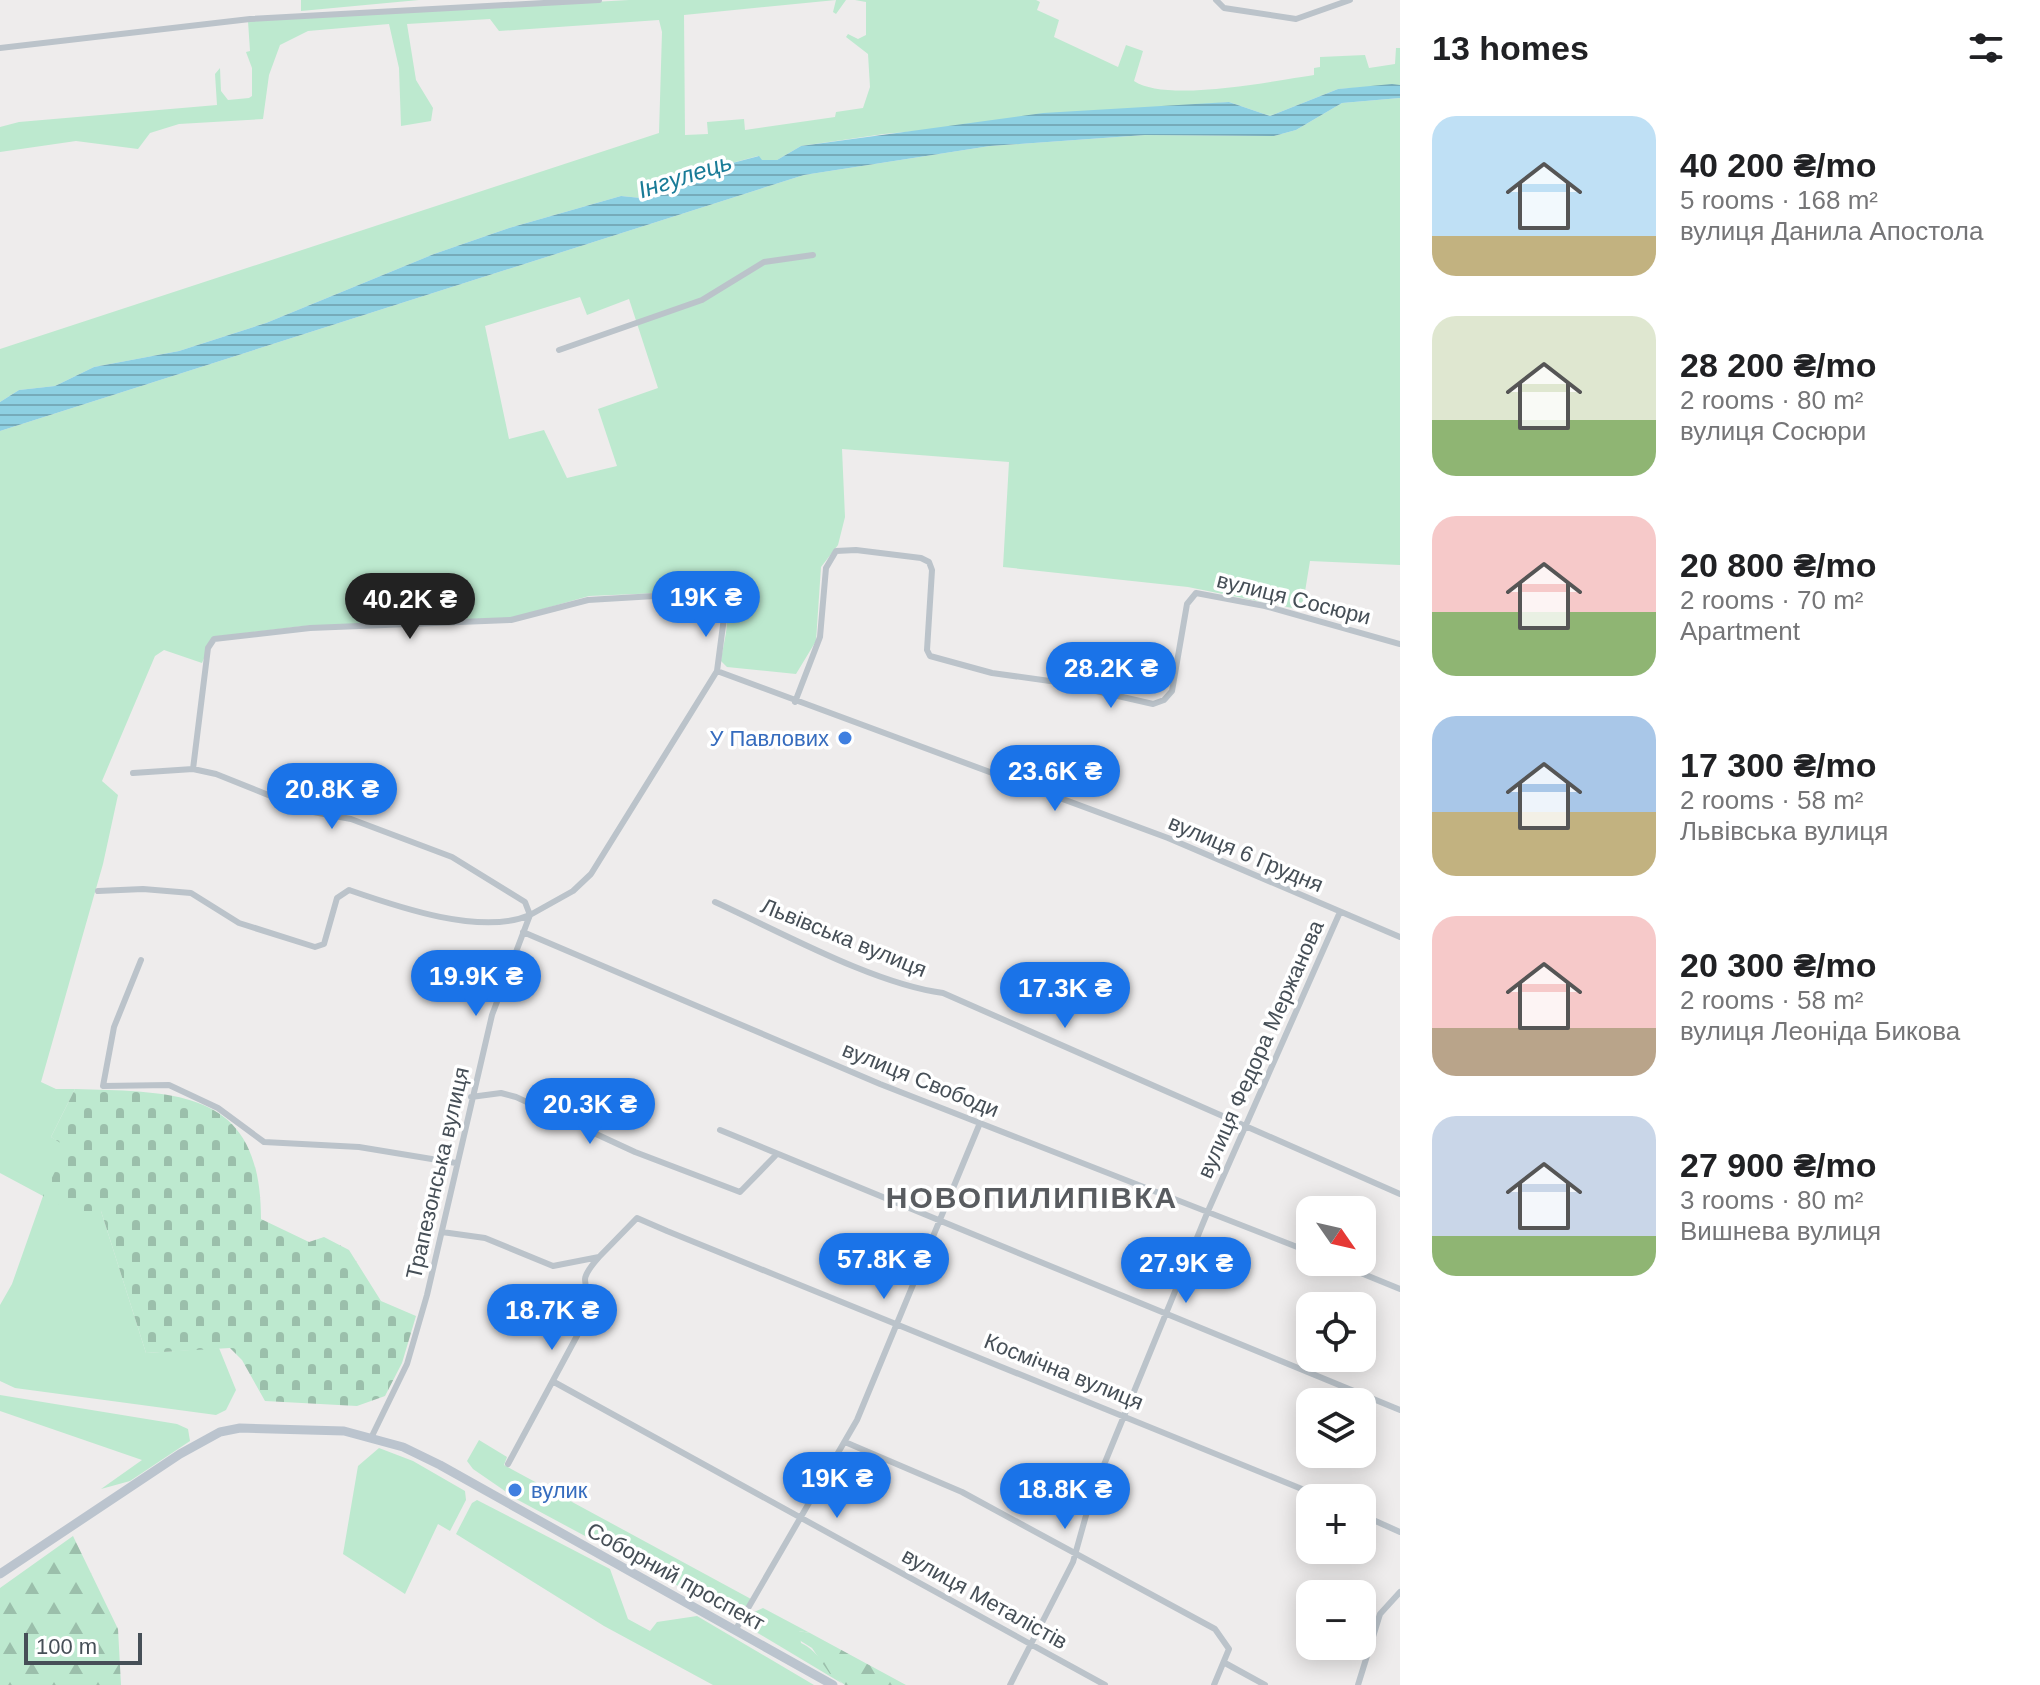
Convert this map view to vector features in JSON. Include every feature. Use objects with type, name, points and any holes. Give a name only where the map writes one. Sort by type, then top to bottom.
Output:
[{"type":"main road","name":"Соборний проспект","points":[[0,1574],[180,1454],[220,1432],[240,1428],[314,1428],[403,1447],[440,1465],[833,1685]]},
{"type":"street","points":[[0,48],[250,19],[599,0]]},
{"type":"street","points":[[1216,0],[1224,8],[1296,19],[1350,0]]},
{"type":"street","points":[[559,350],[702,300],[764,262],[813,255]]},
{"type":"street","name":"вулиця Сосюри","points":[[795,702],[820,637],[826,568],[836,551],[856,550],[921,558],[929,562],[932,570],[927,650],[930,656],[992,673],[1057,682],[1153,704],[1164,700],[1172,691],[1187,604],[1196,593],[1265,606],[1400,644]]},
{"type":"street","points":[[98,891],[143,889],[191,893],[239,923],[320,947],[337,898],[349,890],[399,907],[463,919],[511,923],[530,915],[573,891],[591,874],[717,671],[725,610],[719,601],[705,593],[588,600],[511,620],[310,628],[214,639],[208,648],[193,769]]},
{"type":"street","name":"вулиця 6 Грудня","points":[[717,671],[1168,838],[1400,937]]},
{"type":"street","points":[[133,773],[193,769],[216,774],[308,811],[351,819],[399,835],[452,857],[525,902],[530,915]]},
{"type":"street","name":"Львівська вулиця","points":[[715,902],[882,977],[920,990],[943,993],[1400,1194]]},
{"type":"street","name":"вулиця Федора Мержанова","points":[[1010,1685],[1073,1562],[1073,1552],[1092,1494],[1127,1415],[1208,1211],[1340,912]]},
{"type":"street","name":"Трапезонська вулиця","points":[[371,1438],[407,1364],[442,1232],[492,1015],[530,915]]},
{"type":"street","name":"вулиця Свободи","points":[[523,932],[980,1123],[1296,1246]]},
{"type":"street","points":[[141,960],[114,1027],[103,1086],[169,1085],[218,1108],[264,1142],[359,1147],[456,1163]]},
{"type":"street","points":[[471,1097],[501,1093],[544,1107],[635,1152],[740,1192],[776,1155]]},
{"type":"street","points":[[736,1629],[845,1442],[899,1323],[980,1123]]},
{"type":"street","points":[[720,1130],[1400,1410]]},
{"type":"street","name":"Космічна вулиця","points":[[554,1382],[592,1308],[584,1291],[586,1271],[630,1222],[637,1218],[646,1219],[667,1231],[1127,1415],[1296,1486]]},
{"type":"street","points":[[442,1232],[485,1238],[553,1266],[599,1257]]},
{"type":"street","points":[[1368,1276],[1400,1289]]},
{"type":"street","points":[[508,1464],[554,1382]]},
{"type":"street","name":"вулиця Металістів","points":[[554,1382],[1105,1685]]},
{"type":"street","points":[[845,1442],[962,1492],[1215,1629],[1229,1649],[1214,1685]]},
{"type":"street","points":[[1376,1521],[1400,1532]]},
{"type":"street","points":[[1358,1685],[1380,1614],[1400,1592]]},
{"type":"street","points":[[1225,1663],[1265,1685]]},
{"type":"green space","points":[[301,0],[419,0],[301,11]]},
{"type":"green space","points":[[629,0],[836,0],[684,15],[685,135],[708,134],[707,122],[744,119],[745,130],[835,117],[836,112],[863,108],[870,87],[868,54],[846,37],[848,34],[858,39],[866,35],[866,2],[855,0],[1036,0],[1040,2],[1037,10],[1059,20],[1054,37],[1118,67],[1126,45],[1143,51],[1134,81],[1149,87],[1194,90],[1314,75],[1314,68],[1320,67],[1320,57],[1365,55],[1369,68],[1395,64],[1396,48],[1400,48],[1400,85],[1338,89],[1270,116],[1229,102],[884,134],[801,146],[777,160],[761,160],[758,156],[702,171],[641,198],[621,196],[509,228],[434,254],[266,323],[179,351],[94,367],[55,386],[19,390],[0,402],[0,349],[659,133],[662,32],[659,20],[499,31],[490,19],[407,24],[416,80],[433,108],[431,121],[401,126],[399,68],[389,24],[308,31],[280,45],[269,75],[263,119],[179,124],[150,133],[138,149],[76,141],[0,152],[0,127],[19,122],[217,105],[215,74],[220,68],[221,91],[228,100],[249,98],[252,96],[252,68],[246,52],[250,51],[248,21]]},
{"type":"green space","points":[[836,0],[846,0],[836,14],[833,12]]},
{"type":"green space","points":[[1400,98],[1400,565],[1310,561],[1302,610],[1188,587],[1003,567],[1009,462],[842,449],[845,517],[838,545],[821,567],[816,641],[796,674],[727,667],[721,661],[726,612],[716,597],[706,591],[589,596],[511,618],[303,626],[213,637],[202,663],[164,650],[155,656],[102,781],[118,795],[103,864],[41,1082],[56,1089],[75,1089],[51,1137],[68,1146],[72,1211],[101,1211],[146,1353],[219,1348],[236,1390],[226,1410],[216,1415],[15,1388],[0,1381],[0,1305],[12,1284],[43,1196],[0,1173],[0,431],[804,175],[990,146],[1145,135],[1274,136],[1296,130],[1342,103]],"holes":[[[580,297],[587,315],[629,299],[658,388],[598,409],[617,466],[567,478],[544,430],[509,439],[485,326]]]},
{"type":"green space","points":[[75,1089],[148,1092],[180,1097],[207,1107],[230,1122],[247,1145],[257,1176],[261,1219],[309,1242],[324,1237],[349,1250],[381,1301],[416,1316],[402,1363],[385,1396],[357,1406],[265,1401],[242,1360],[230,1348],[146,1353],[101,1211],[72,1211],[43,1196],[67,1147],[51,1137]]},
{"type":"green space","points":[[0,1395],[177,1424],[188,1429],[190,1441],[130,1481],[101,1489],[142,1460],[0,1411]]},
{"type":"green space","points":[[479,1440],[507,1457],[504,1465],[751,1599],[741,1614],[734,1616],[518,1500],[473,1469],[467,1461]]},
{"type":"green space","points":[[379,1448],[413,1461],[465,1491],[466,1500],[450,1531],[438,1524],[405,1594],[343,1554],[358,1466]]},
{"type":"green space","points":[[477,1500],[610,1569],[628,1619],[650,1631],[657,1622],[697,1616],[814,1685],[713,1685],[604,1626],[456,1534],[472,1503]]},
{"type":"green space","points":[[73,1536],[118,1629],[121,1685],[0,1685],[0,1588]]},
{"type":"green space","points":[[763,1608],[810,1633],[799,1631],[801,1643],[813,1651],[843,1684],[751,1629],[750,1614]]},
{"type":"green space","points":[[798,1631],[810,1633],[906,1685],[845,1685],[830,1674],[812,1648],[796,1638]]},
{"type":"water","points":[[1400,85],[1400,98],[1342,103],[1296,130],[1274,136],[1145,135],[990,146],[804,175],[0,431],[0,402],[19,390],[55,386],[94,367],[179,351],[266,323],[434,254],[509,228],[621,196],[641,198],[702,171],[759,156],[762,160],[777,160],[801,146],[1043,113],[1229,102],[1270,116],[1338,89]]},
{"type":"place","name":"У Павлових","points":[[845,738]]},
{"type":"place","name":"вулик","points":[[515,1490]]},
{"type":"district","name":"НОВОПИЛИПІВКА","points":[[1032,1198]]},
{"type":"water label","name":"Інгулець","points":[[685,176]]}]
